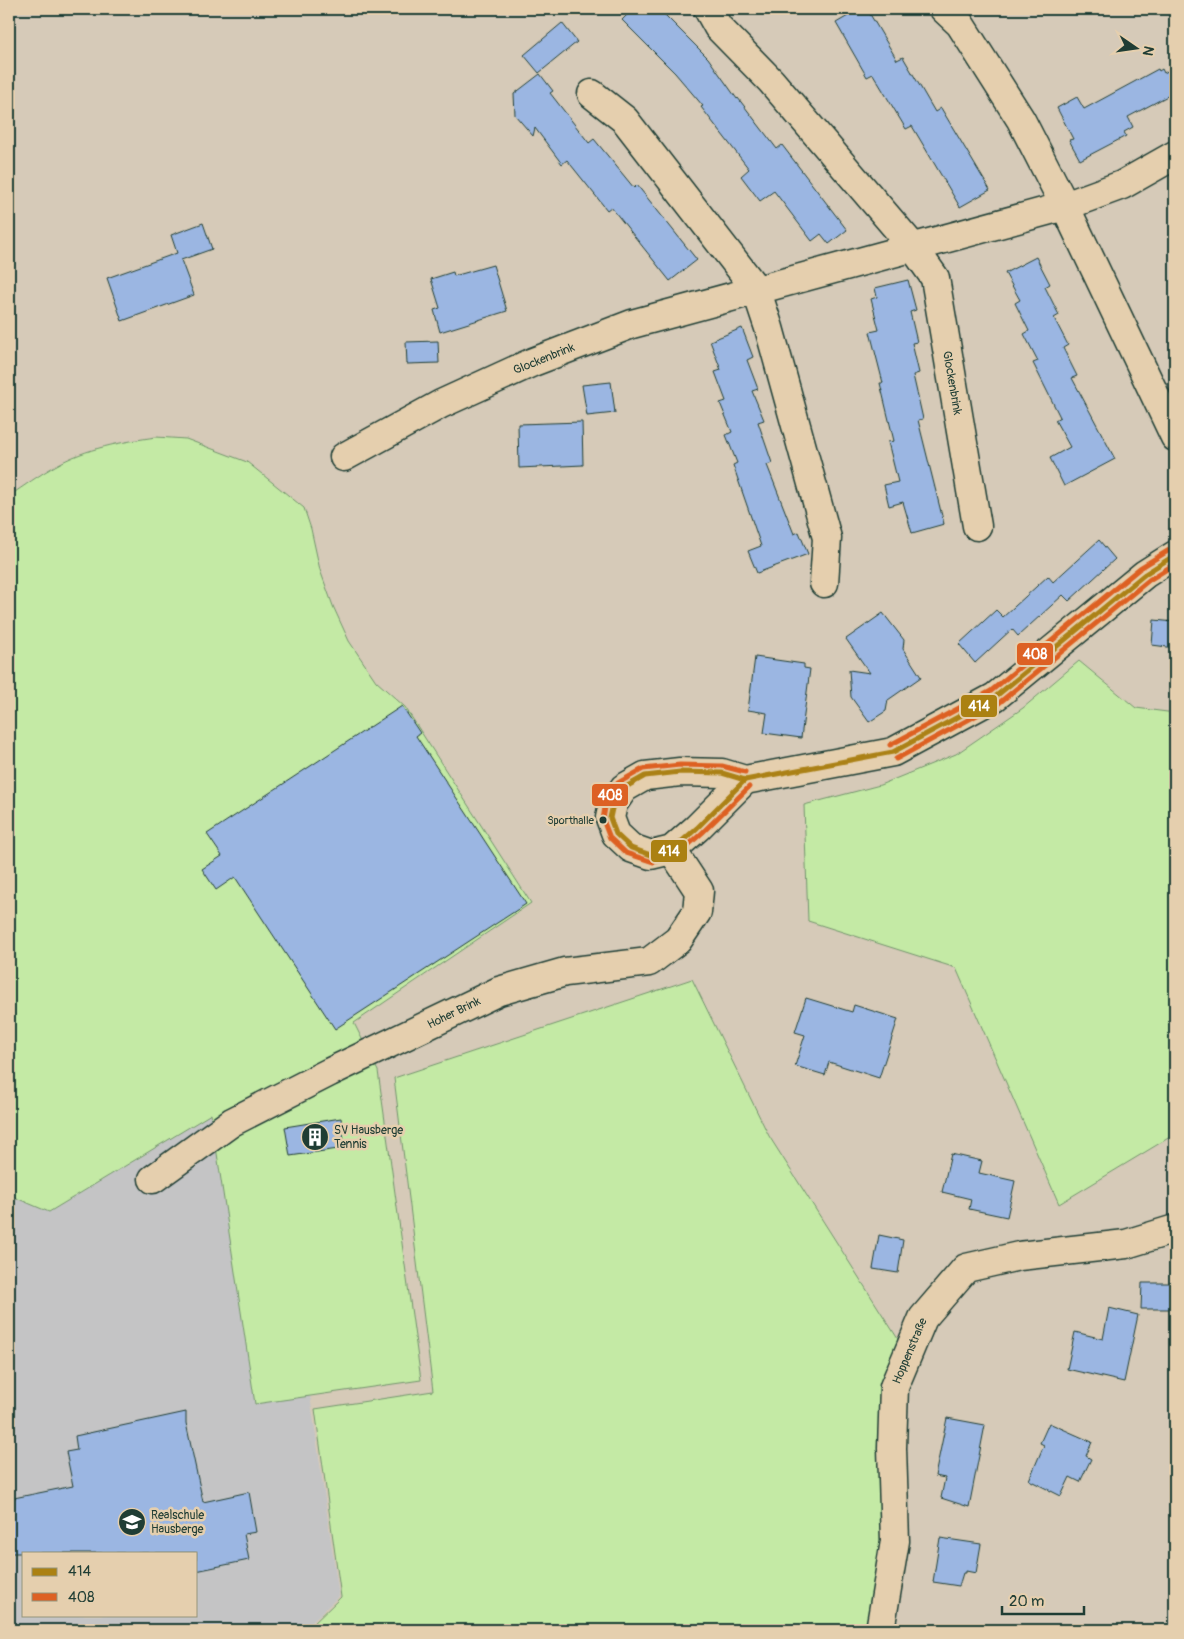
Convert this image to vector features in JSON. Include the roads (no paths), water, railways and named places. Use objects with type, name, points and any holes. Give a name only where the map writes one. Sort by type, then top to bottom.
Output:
[{"type":"street","name":"Glockenbrink","points":[[708,9],[718,27],[771,81],[913,246],[935,278],[977,526]]},
{"type":"street","points":[[944,9],[960,24],[1021,120],[1065,206],[1175,437]]},
{"type":"street","points":[[592,94],[625,120],[756,289],[769,328],[827,538],[824,584]]},
{"type":"street","name":"Glockenbrink","points":[[344,457],[441,404],[533,362],[632,324],[1065,206],[1122,185],[1175,155]]},
{"type":"street","points":[[745,780],[672,850],[651,856],[631,848],[616,834],[610,818],[613,804],[624,788],[645,776],[680,772],[722,773],[745,780],[893,752],[995,697],[1145,574],[1175,555]]},
{"type":"street","name":"Hoher Brink","points":[[152,1179],[232,1122],[330,1072],[498,991],[565,972],[649,962],[678,940],[697,912],[699,891],[672,850]]},
{"type":"street","name":"Hoppenstraße","points":[[880,1630],[895,1541],[892,1448],[894,1387],[923,1318],[966,1268],[1019,1256],[1126,1244],[1175,1229]]},
{"type":"place","name":"Sporthalle","points":[[603,820]]},
{"type":"place","name":"SV Hausberge Tennis","points":[[315,1137]]},
{"type":"place","name":"Realschule Hausberge","points":[[132,1522]]}]
